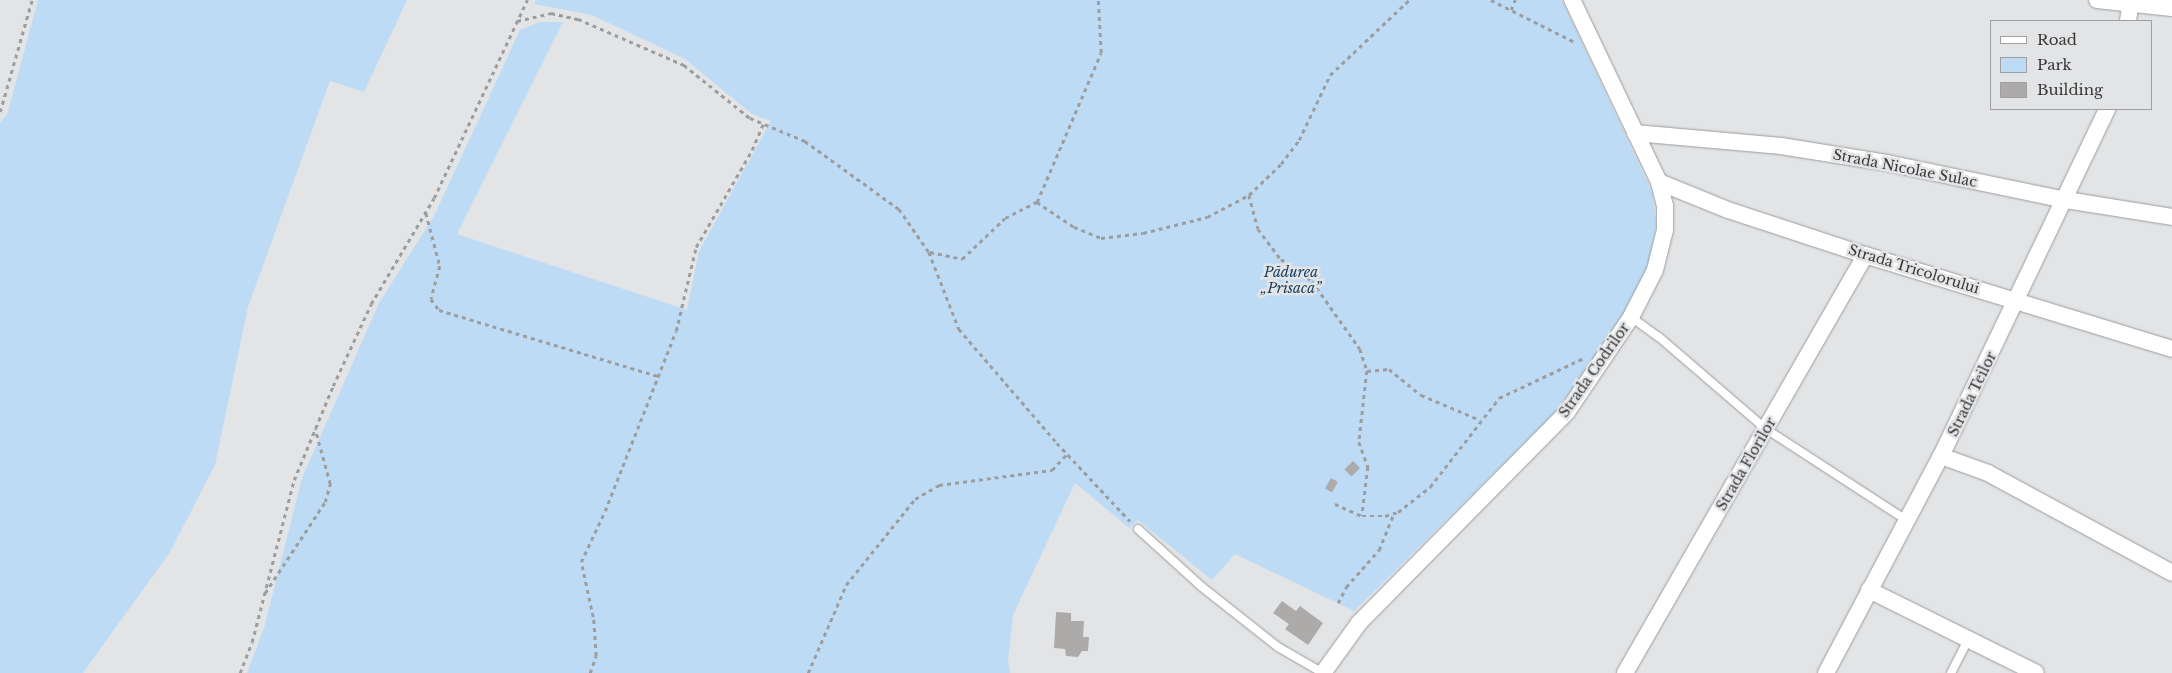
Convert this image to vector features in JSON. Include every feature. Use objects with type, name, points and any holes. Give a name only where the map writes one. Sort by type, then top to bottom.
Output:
[{"type":"street","name":"Strada Codrilor","points":[[1323,673],[1358,623],[1555,425],[1631,317],[1661,251],[1666,230],[1665,206],[1659,182],[1572,0]]},
{"type":"street","points":[[2097,0],[2131,2],[2172,8]]},
{"type":"street","points":[[2128,20],[2131,2]]},
{"type":"street","name":"Strada Teilor","points":[[1826,673],[1868,590],[1941,456],[2066,200],[2107,110]]},
{"type":"street","name":"Strada Nicolae Sulac","points":[[1636,133],[1782,146],[1887,163],[2066,200],[2172,217]]},
{"type":"street","name":"Strada Tricolorului","points":[[1659,182],[1720,207],[1865,255],[2172,349]]},
{"type":"street","name":"Strada Florilor","points":[[1625,673],[1865,255]]},
{"type":"street","points":[[1941,456],[1988,473],[2172,573]]},
{"type":"street","points":[[1868,590],[2036,673]]},
{"type":"lane","points":[[1631,317],[1659,337],[1766,429],[1906,520]]},
{"type":"lane","points":[[1138,529],[1202,587],[1278,647],[1323,673]]},
{"type":"lane","points":[[1951,673],[1968,639]]},
{"type":"path","points":[[0,112],[32,0]]},
{"type":"path","points":[[240,673],[252,642],[294,480],[314,429],[372,304],[426,212],[527,0]]},
{"type":"path","points":[[929,252],[962,259],[1005,218],[1037,202],[1101,53],[1098,0]]},
{"type":"path","points":[[1037,202],[1074,227],[1101,238],[1143,233],[1207,217],[1249,195],[1282,164],[1299,140],[1330,75],[1409,0]]},
{"type":"path","points":[[1491,0],[1598,54]]},
{"type":"path","points":[[1511,10],[1515,0]]},
{"type":"path","points":[[517,21],[551,13],[606,28],[684,65],[750,118],[805,141],[899,209],[929,252],[959,329],[1067,454],[1138,529]]},
{"type":"path","points":[[590,673],[596,656],[593,617],[581,562],[605,511],[676,331],[696,248],[752,150],[763,124]]},
{"type":"path","points":[[1249,195],[1258,229],[1281,259],[1312,281],[1360,349],[1367,371],[1359,442],[1368,467],[1362,516]]},
{"type":"path","points":[[426,212],[440,266],[431,299],[439,310],[658,376]]},
{"type":"path","points":[[1334,504],[1362,516],[1394,513],[1430,487],[1480,420],[1499,398],[1610,346]]},
{"type":"path","points":[[1367,371],[1389,370],[1421,395],[1480,420]]},
{"type":"path","points":[[264,594],[325,502],[330,484],[314,429]]},
{"type":"path","points":[[808,673],[846,585],[916,498],[939,485],[1052,470],[1067,454]]},
{"type":"path","points":[[1338,603],[1346,587],[1379,550],[1394,513]]},
{"type":"green space","points":[[38,0],[407,0],[364,92],[330,81],[248,307],[215,465],[170,552],[83,673],[0,673],[0,122],[7,115]]},
{"type":"green space","name":"Pădurea „Prisaca”","points":[[536,0],[1562,0],[1652,192],[1656,223],[1649,265],[1627,312],[1565,403],[1354,611],[1235,554],[1212,580],[1138,520],[1129,528],[1075,483],[1013,615],[1008,660],[1010,673],[247,673],[264,628],[302,478],[379,303],[434,216],[520,30],[540,22],[563,22],[457,234],[687,310],[699,251],[771,121],[752,114],[685,59],[592,15],[534,4]]},
{"type":"building","points":[[1353,461],[1360,468],[1352,477],[1345,469]]},
{"type":"building","points":[[1331,478],[1338,482],[1332,492],[1325,488]]},
{"type":"building","points":[[1282,601],[1296,611],[1300,606],[1323,623],[1308,645],[1285,629],[1289,624],[1273,613]]},
{"type":"building","points":[[1056,612],[1071,613],[1071,621],[1084,621],[1083,637],[1089,637],[1088,651],[1082,651],[1078,657],[1066,656],[1065,649],[1054,648]]}]
